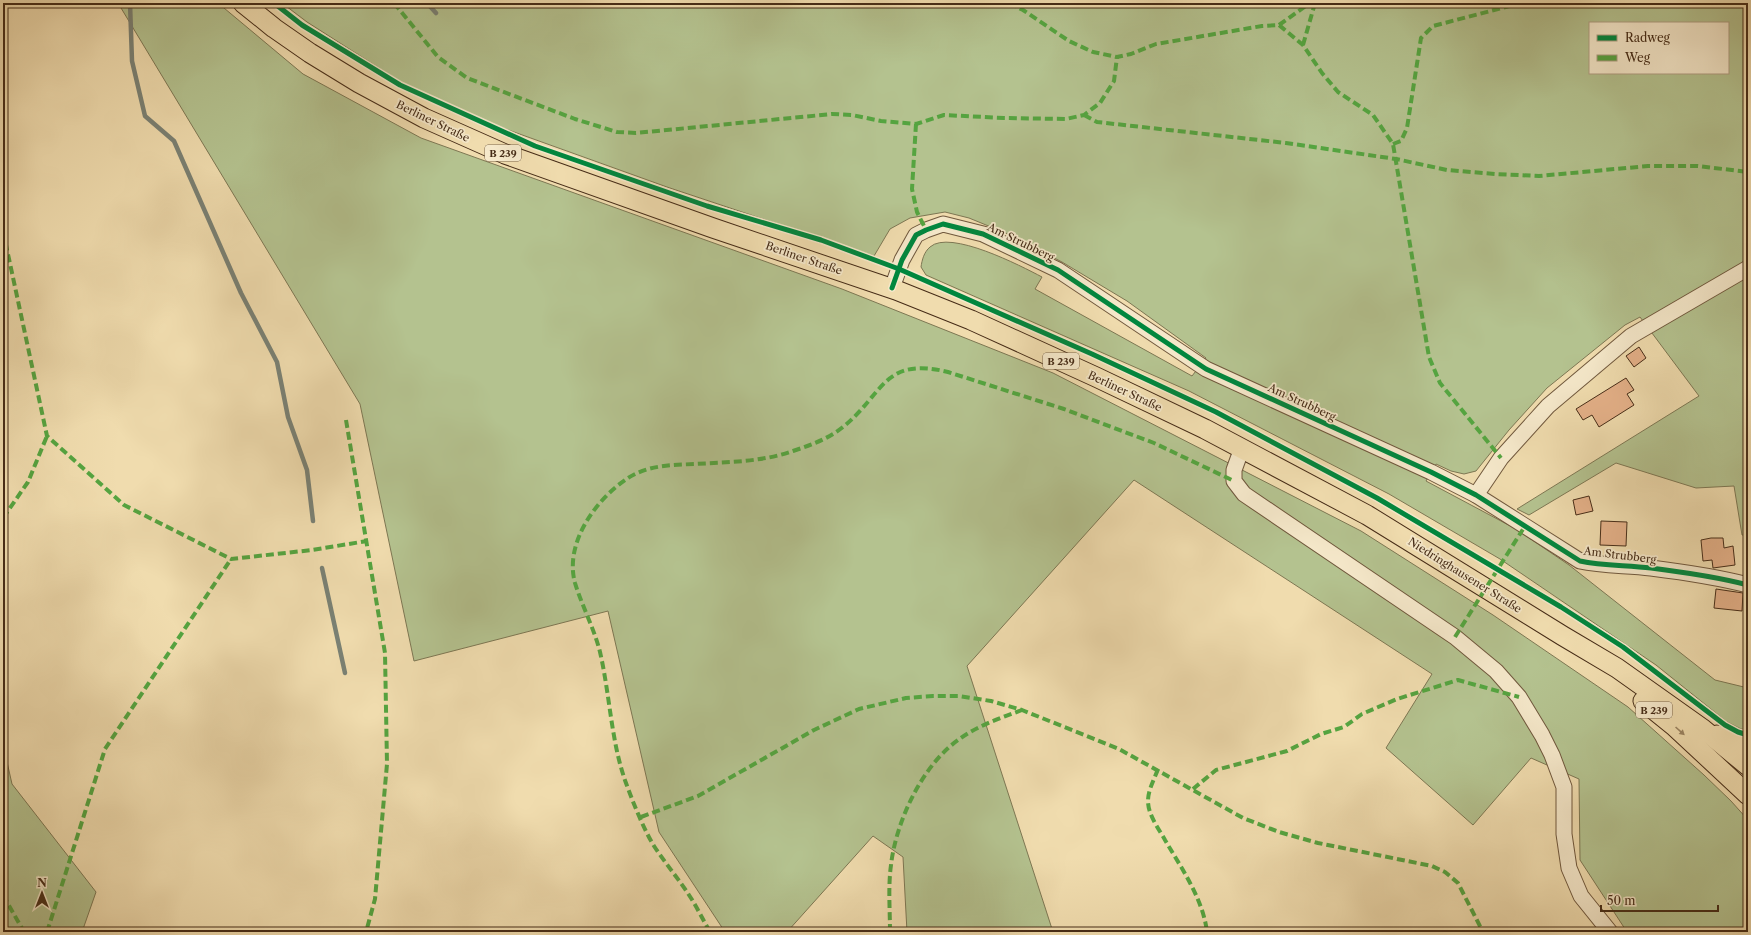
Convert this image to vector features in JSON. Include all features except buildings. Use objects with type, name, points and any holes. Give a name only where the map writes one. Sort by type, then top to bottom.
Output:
[{"type":"main road","name":"Berliner Straße","points":[[243,3],[274,28],[359,83],[424,118],[505,154],[706,225],[892,288],[971,320],[1096,377],[1242,448],[1367,515]]},
{"type":"main road","name":"Niedringhausener Straße","points":[[1367,515],[1617,668],[1703,729],[1748,766]]},
{"type":"main road","name":"Niedringhausener Straße","points":[[1563,636],[1674,726],[1745,788]]},
{"type":"main road","name":"B 239","points":[[1703,729],[1726,739],[1748,743]]},
{"type":"street","name":"Am Strubberg","points":[[892,288],[902,260],[916,235],[943,224],[983,234],[1058,270],[1206,369],[1431,472],[1476,495],[1580,561],[1596,564],[1658,569],[1728,580],[1748,585]]},
{"type":"street","points":[[1476,495],[1501,458],[1548,406],[1631,336],[1748,268]]},
{"type":"street","points":[[1242,448],[1234,470],[1234,481],[1244,494],[1455,637],[1496,671],[1519,697],[1552,755],[1564,788],[1564,834],[1569,868],[1581,896],[1610,932]]},
{"type":"green space","points":[[118,3],[218,3],[303,74],[421,138],[842,289],[1053,373],[1361,531],[1493,615],[1628,707],[1731,801],[1748,820],[1748,932],[1627,932],[1580,860],[1579,779],[1531,758],[1473,825],[1386,748],[1432,674],[1134,480],[967,666],[1053,932],[907,932],[903,857],[873,836],[787,932],[725,932],[659,832],[608,611],[414,661],[360,404]]},
{"type":"green space","points":[[282,3],[1748,3],[1748,535],[1742,535],[1734,486],[1696,488],[1616,463],[1529,515],[1517,509],[1699,396],[1640,317],[1625,325],[1547,388],[1509,430],[1476,471],[1464,474],[1451,471],[1436,464],[1426,481],[1516,529],[1569,565],[1715,680],[1748,688],[1748,730],[1741,729],[1727,722],[1656,665],[1500,559],[1389,494],[1189,391],[926,275],[921,267],[928,249],[940,243],[953,243],[986,251],[1042,277],[1035,289],[1192,376],[1206,358],[1127,301],[1062,262],[1008,234],[969,218],[945,212],[910,218],[890,229],[874,256],[667,187],[500,127],[401,82],[307,22]]},
{"type":"green space","points":[[3,744],[12,784],[96,892],[82,932],[3,932]]},
{"type":"waterway","points":[[130,3],[132,61],[145,116],[174,141],[241,293],[277,362],[288,417],[307,470],[313,521]]},
{"type":"waterway","points":[[427,3],[436,13]]},
{"type":"waterway","points":[[322,568],[345,673]]},
{"type":"marked path","points":[[394,3],[438,57],[467,78],[575,119],[617,132],[636,133],[832,114],[852,115],[881,121],[916,124],[944,115],[1066,119],[1084,115],[1100,103],[1114,81],[1117,57]]},
{"type":"marked path","points":[[1009,3],[1023,10],[1069,41],[1093,52],[1117,57],[1131,54],[1156,44],[1262,26],[1279,25],[1303,45],[1322,73],[1338,92],[1373,115],[1393,144],[1429,357],[1440,383],[1501,458]]},
{"type":"marked path","points":[[1279,25],[1310,3]]},
{"type":"marked path","points":[[1303,45],[1315,3]]},
{"type":"marked path","points":[[1393,144],[1401,141],[1407,128],[1421,38],[1433,26],[1521,3]]},
{"type":"marked path","points":[[1084,115],[1097,122],[1286,143],[1396,159],[1447,170],[1539,176],[1648,166],[1698,166],[1748,172]]},
{"type":"marked path","points":[[916,124],[912,189],[917,212],[926,230]]},
{"type":"marked path","points":[[3,231],[47,436],[124,505],[231,559],[312,550],[367,541]]},
{"type":"marked path","points":[[710,932],[695,904],[650,839],[642,824],[626,783],[617,751],[600,652],[595,634],[575,583],[573,568],[574,553],[578,538],[585,523],[594,510],[616,487],[628,478],[644,470],[652,468],[669,465],[732,462],[757,459],[781,455],[800,449],[831,435],[843,427],[857,415],[886,381],[897,374],[910,369],[927,368],[948,372],[1064,409],[1154,443],[1234,481]]},
{"type":"marked path","points":[[346,420],[385,653],[387,764],[375,899],[366,932]]},
{"type":"marked path","points":[[3,518],[28,482],[47,436]]},
{"type":"marked path","points":[[1455,637],[1525,526]]},
{"type":"marked path","points":[[47,932],[105,749],[231,559]]},
{"type":"marked path","points":[[1193,789],[1216,770],[1287,751],[1321,734],[1344,727],[1362,714],[1397,699],[1458,680],[1519,697]]},
{"type":"marked path","points":[[641,817],[698,796],[814,730],[859,709],[906,698],[959,696],[991,701],[1022,710],[1119,749],[1243,818],[1279,832],[1318,843],[1432,866],[1445,872],[1458,883],[1483,932]]},
{"type":"marked path","points":[[890,932],[889,898],[891,865],[894,848],[905,812],[923,778],[947,749],[968,733],[1022,710]]},
{"type":"marked path","points":[[1158,769],[1149,793],[1148,806],[1154,822],[1191,884],[1201,908],[1207,932]]},
{"type":"marked path","points":[[3,895],[24,932]]},
{"type":"cycle path","points":[[274,3],[302,25],[400,85],[535,146],[707,206],[821,240],[899,269],[1092,354],[1216,412],[1377,498],[1561,607],[1623,647],[1725,725],[1738,732],[1748,735]]},
{"type":"cycle path","points":[[892,288],[902,260],[916,235],[943,224],[983,234],[1058,270],[1206,369],[1431,472],[1476,495],[1580,561],[1597,564],[1675,571],[1748,585]]}]
